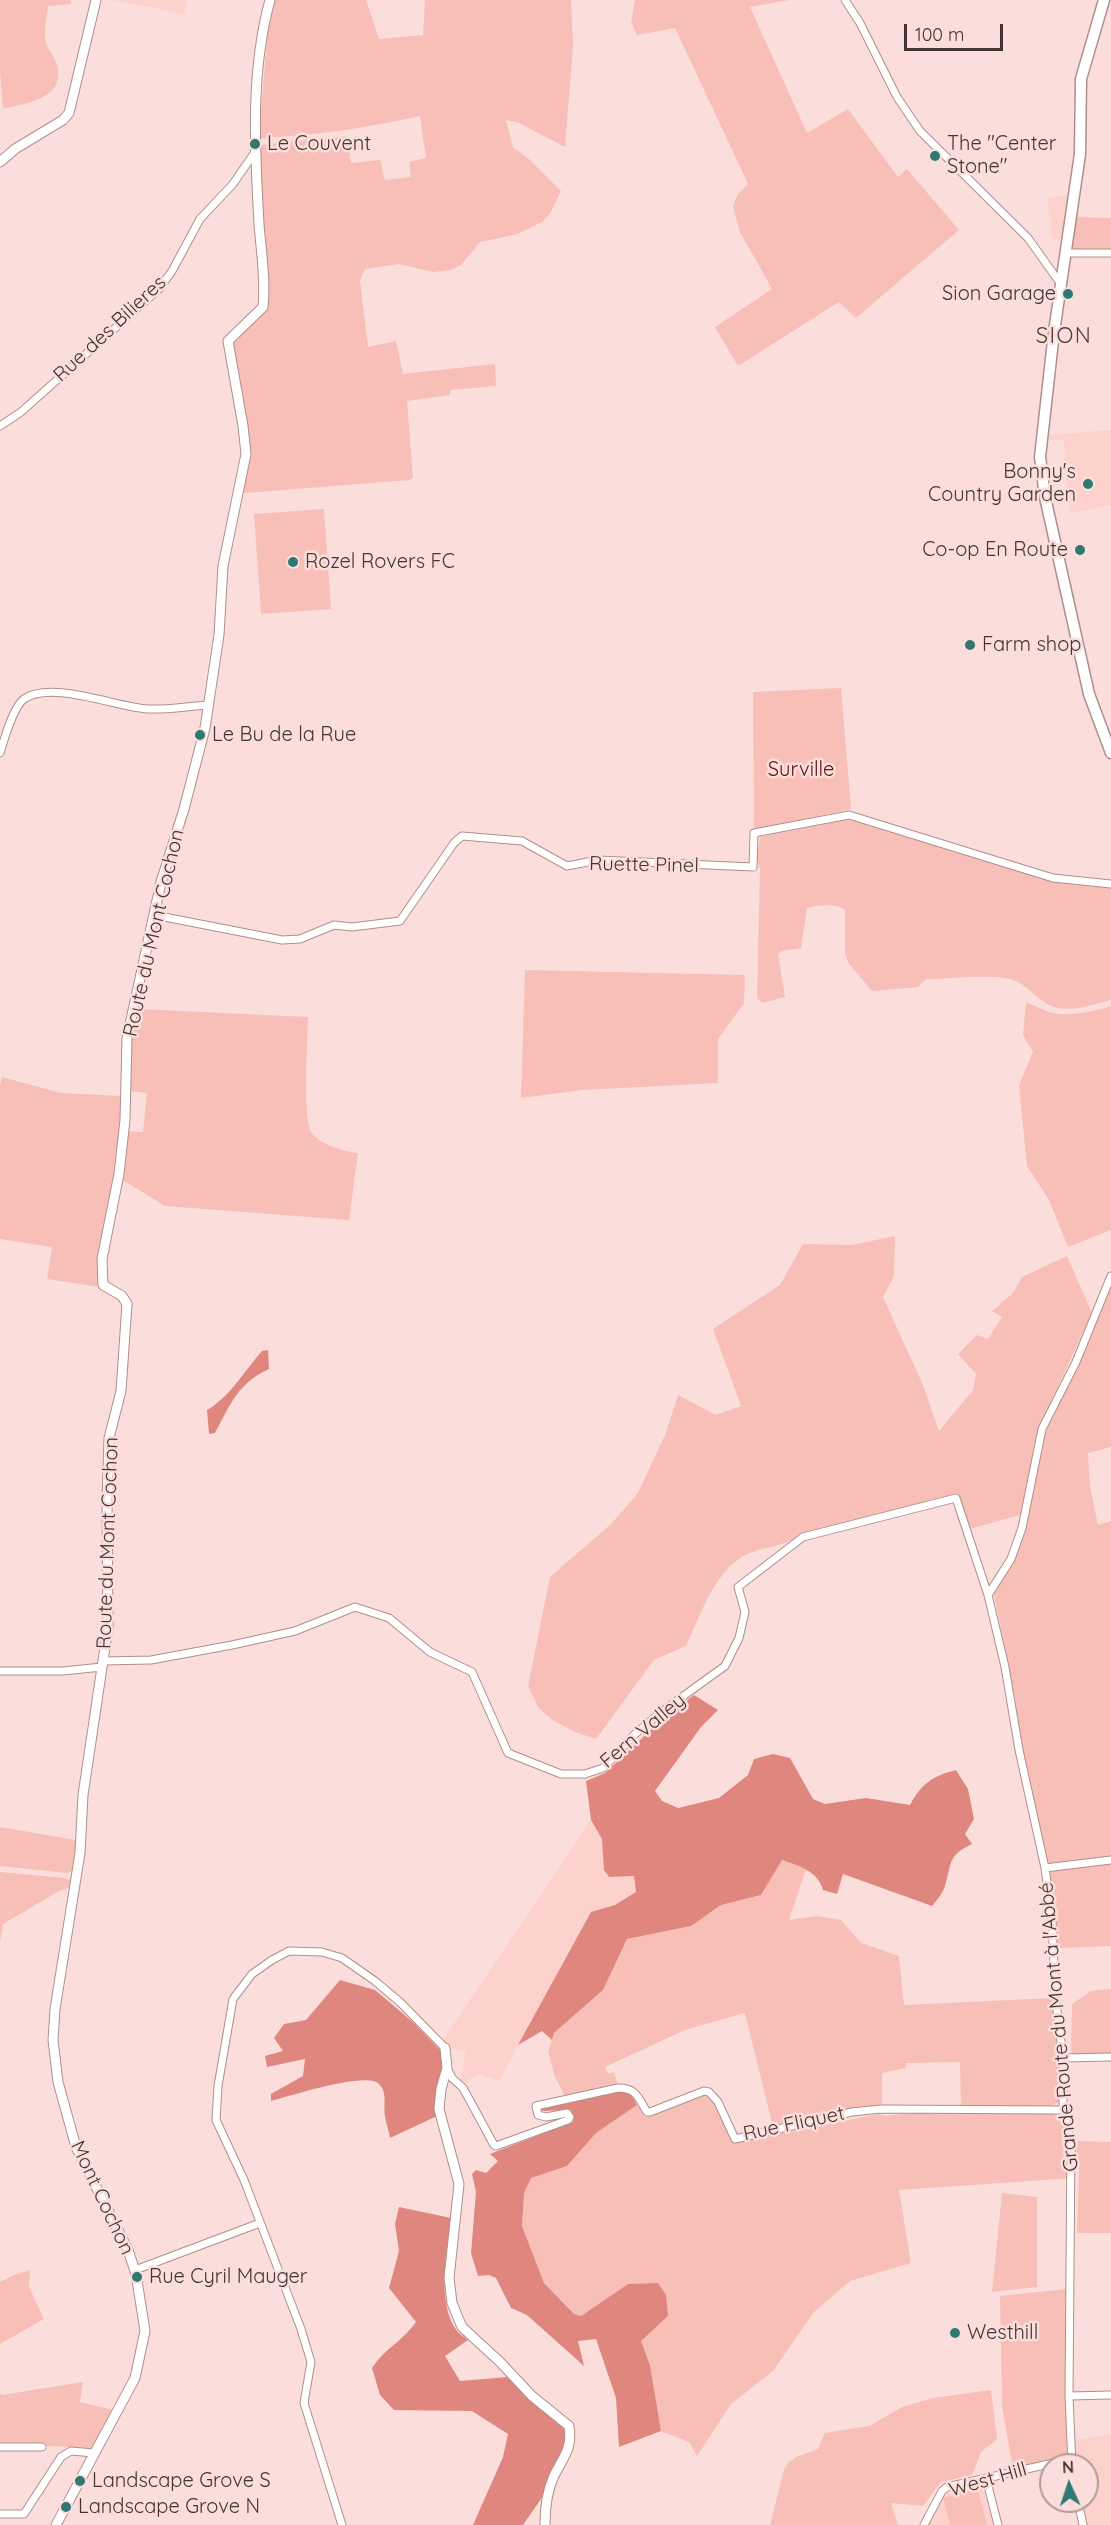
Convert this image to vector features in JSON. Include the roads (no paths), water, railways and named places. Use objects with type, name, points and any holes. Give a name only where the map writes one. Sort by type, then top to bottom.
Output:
[{"type":"main road","points":[[0,162],[15,149],[63,120],[69,113],[96,0]]},
{"type":"main road","points":[[255,152],[259,63],[265,16],[270,0]]},
{"type":"main road","points":[[1104,0],[1081,79],[1080,154],[1060,283],[1041,439],[1041,473],[1089,694],[1111,753]]},
{"type":"main road","name":"Route du Mont Cochon","points":[[80,1853],[83,1795],[108,1627],[106,1502],[109,1438],[121,1391],[127,1304],[122,1296],[103,1285],[102,1259],[119,1174],[125,1120],[127,1038],[154,915],[205,728],[219,635],[223,566],[246,454],[228,340],[263,307],[255,152]]},
{"type":"main road","name":"Mont Cochon","points":[[56,2525],[135,2378],[144,2346],[143,2310],[135,2270],[117,2227],[76,2147],[58,2082],[53,2040],[55,2009],[80,1853]]},
{"type":"main road","points":[[445,2048],[447,2068],[439,2109],[459,2184],[449,2278],[452,2302],[462,2327],[532,2396],[569,2426],[571,2444],[553,2478],[547,2497],[545,2525]]},
{"type":"street","points":[[845,0],[860,22],[897,97],[920,131],[1028,238],[1060,283]]},
{"type":"street","name":"Rue des Bilieres","points":[[0,426],[21,412],[159,289],[200,219],[233,184],[255,152]]},
{"type":"street","points":[[1065,253],[1111,253]]},
{"type":"street","points":[[0,753],[8,729],[22,700],[31,695],[49,692],[148,709],[208,705]]},
{"type":"street","name":"Ruette Pinel","points":[[154,915],[282,940],[300,939],[334,925],[352,927],[400,921],[454,843],[462,836],[522,841],[567,866],[598,860],[753,867],[754,833],[849,815],[1053,878],[1111,884]]},
{"type":"street","points":[[988,1595],[1011,1559],[1022,1528],[1042,1429],[1076,1362],[1093,1315],[1111,1276]]},
{"type":"street","name":"Fern Valley","points":[[103,1664],[151,1660],[295,1631],[355,1607],[389,1618],[430,1652],[472,1672],[508,1753],[561,1774],[585,1774],[603,1768],[635,1734],[725,1666],[739,1638],[744,1612],[738,1587],[803,1537],[956,1498],[988,1595]]},
{"type":"street","name":"Grande Route du Mont à l'Abbé","points":[[988,1595],[1005,1667],[1019,1750],[1045,1868],[1052,1919],[1055,1993],[1064,2058],[1063,2110],[1071,2141],[1071,2453]]},
{"type":"street","points":[[0,1671],[63,1671],[103,1664]]},
{"type":"street","points":[[1045,1868],[1111,1860]]},
{"type":"street","points":[[342,2525],[304,2403],[311,2362],[301,2329],[244,2180],[216,2120],[218,2086],[233,1999],[252,1974],[289,1951],[322,1952],[342,1958],[401,2003],[445,2048]]},
{"type":"street","points":[[1064,2058],[1111,2057]]},
{"type":"street","name":"Rue Fliquet","points":[[447,2068],[452,2078],[463,2088],[496,2146],[568,2120],[570,2117],[567,2113],[546,2117],[538,2115],[536,2106],[618,2088],[629,2088],[647,2112],[704,2091],[709,2092],[718,2102],[735,2139],[841,2114],[881,2109],[1063,2110]]},
{"type":"street","points":[[135,2270],[260,2223]]},
{"type":"street","points":[[1069,2397],[1111,2395]]},
{"type":"street","points":[[0,2447],[42,2447]]},
{"type":"street","points":[[0,2514],[24,2514],[60,2457],[71,2451],[94,2453]]},
{"type":"street","name":"West Hill","points":[[924,2525],[942,2491],[947,2487],[1039,2468]]},
{"type":"street","points":[[986,2478],[998,2525]]},
{"type":"place","name":"Le Couvent","points":[[255,144]]},
{"type":"place","name":"The \"Center Stone\"","points":[[935,156]]},
{"type":"place","name":"Sion Garage","points":[[1068,294]]},
{"type":"place","name":"Bonny's Country Garden","points":[[1088,484]]},
{"type":"place","name":"Co-op En Route","points":[[1080,550]]},
{"type":"place","name":"Rozel Rovers FC","points":[[293,562]]},
{"type":"place","name":"Farm shop","points":[[970,645]]},
{"type":"place","name":"Le Bu de la Rue","points":[[200,735]]},
{"type":"place","name":"Rue Cyril Mauger","points":[[137,2277]]},
{"type":"place","name":"Westhill","points":[[955,2333]]},
{"type":"place","name":"Landscape Grove S","points":[[80,2481]]},
{"type":"place","name":"Landscape Grove N","points":[[66,2507]]},
{"type":"district","name":"SION","points":[[1064,336]]},
{"type":"park label","name":"Surville","points":[[801,770]]}]
